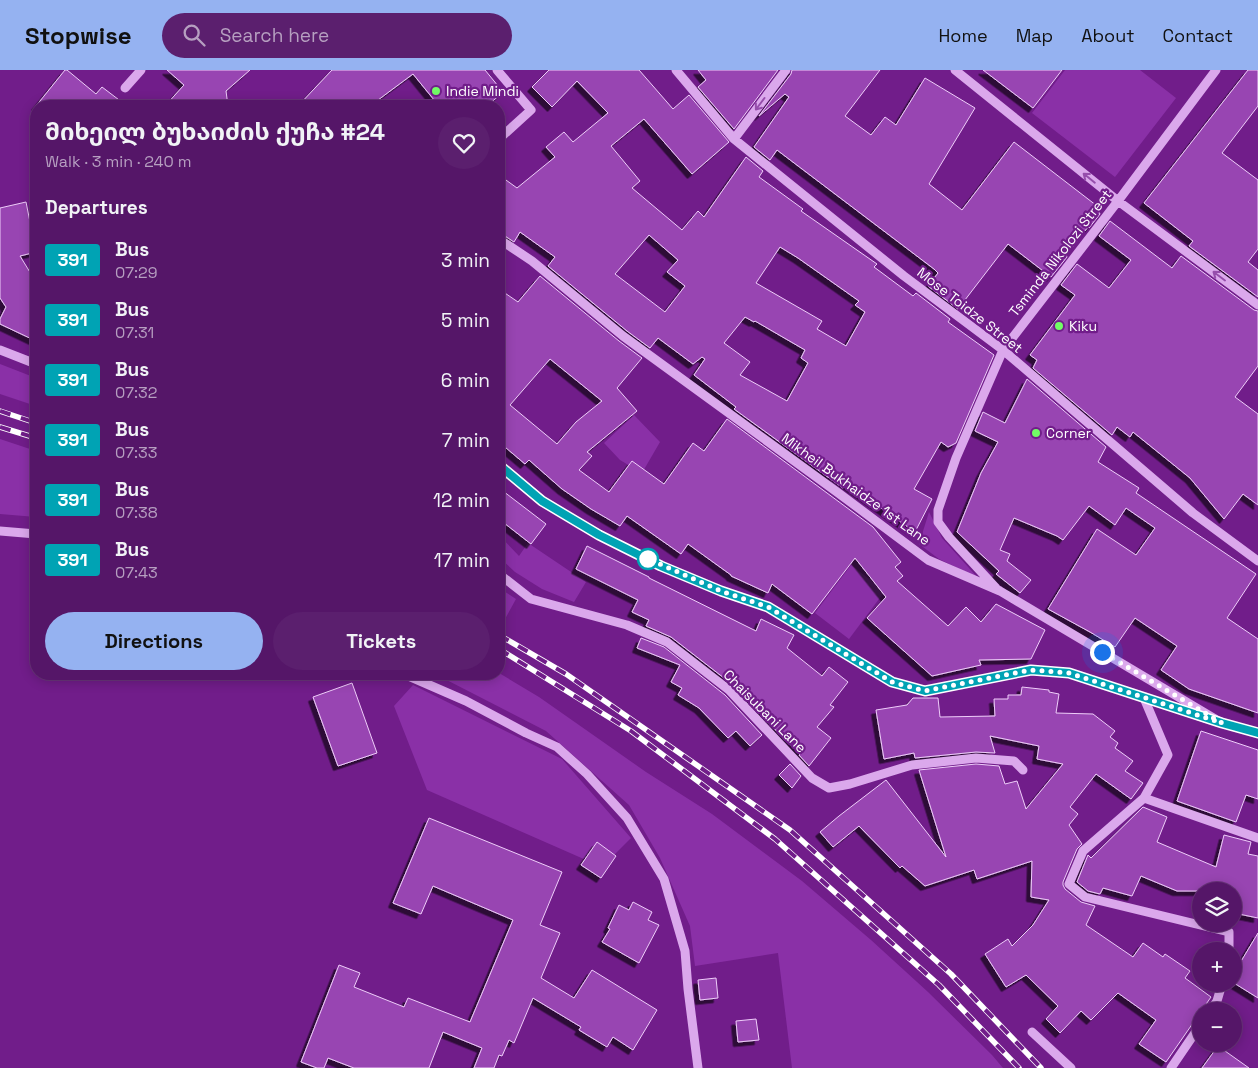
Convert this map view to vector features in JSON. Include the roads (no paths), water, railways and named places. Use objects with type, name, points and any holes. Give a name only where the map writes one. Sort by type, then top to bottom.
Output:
[{"type":"street","points":[[126,88],[141,70]]},
{"type":"street","points":[[497,70],[530,110],[505,133]]},
{"type":"street","name":"Mose Toidze Street","points":[[676,70],[734,139],[904,276],[1002,350],[1193,513],[1258,561]]},
{"type":"street","points":[[734,139],[786,70]]},
{"type":"street","points":[[955,70],[1118,201],[1258,305]]},
{"type":"street","name":"Tsminda Nikolozi Street","points":[[1000,591],[949,537],[938,522],[938,510],[956,458],[1002,350],[1118,201],[1216,70]]},
{"type":"street","name":"Mikheil Bukhaidze 1st Lane","points":[[505,243],[532,261],[623,336],[928,560],[1000,591],[1222,723]]},
{"type":"street","points":[[0,350],[30,362]]},
{"type":"street","points":[[505,470],[542,501],[599,535],[661,566],[721,591],[768,607],[892,682],[925,691],[1031,670],[1069,673],[1258,733]]},
{"type":"street","points":[[0,531],[30,534]]},
{"type":"street","name":"Chaisubani Lane","points":[[505,579],[531,600],[627,625],[667,642],[729,690],[812,778],[829,788],[850,784],[912,765],[976,758],[1014,760],[1023,770]]},
{"type":"street","points":[[418,680],[466,701],[557,747],[587,774],[627,818],[664,879],[685,951],[698,1068]]},
{"type":"street","points":[[1144,698],[1168,755],[1144,798],[1083,850],[1069,884],[1085,897],[1229,932],[1229,942]]},
{"type":"street","points":[[1144,798],[1258,838]]},
{"type":"street","points":[[1032,1032],[1071,1068]]},
{"type":"street","points":[[1171,1068],[1192,1037]]},
{"type":"railway","points":[[0,411],[30,421]]},
{"type":"railway","points":[[0,427],[30,436]]},
{"type":"railway","points":[[505,638],[566,674],[790,830],[951,974],[1041,1068]]},
{"type":"railway","points":[[505,653],[631,731],[775,839],[939,985],[1019,1068]]},
{"type":"place","name":"Indie Mindi","points":[[436,91]]},
{"type":"place","name":"Kiku","points":[[1059,326]]},
{"type":"place","name":"Corner","points":[[1036,433]]}]
